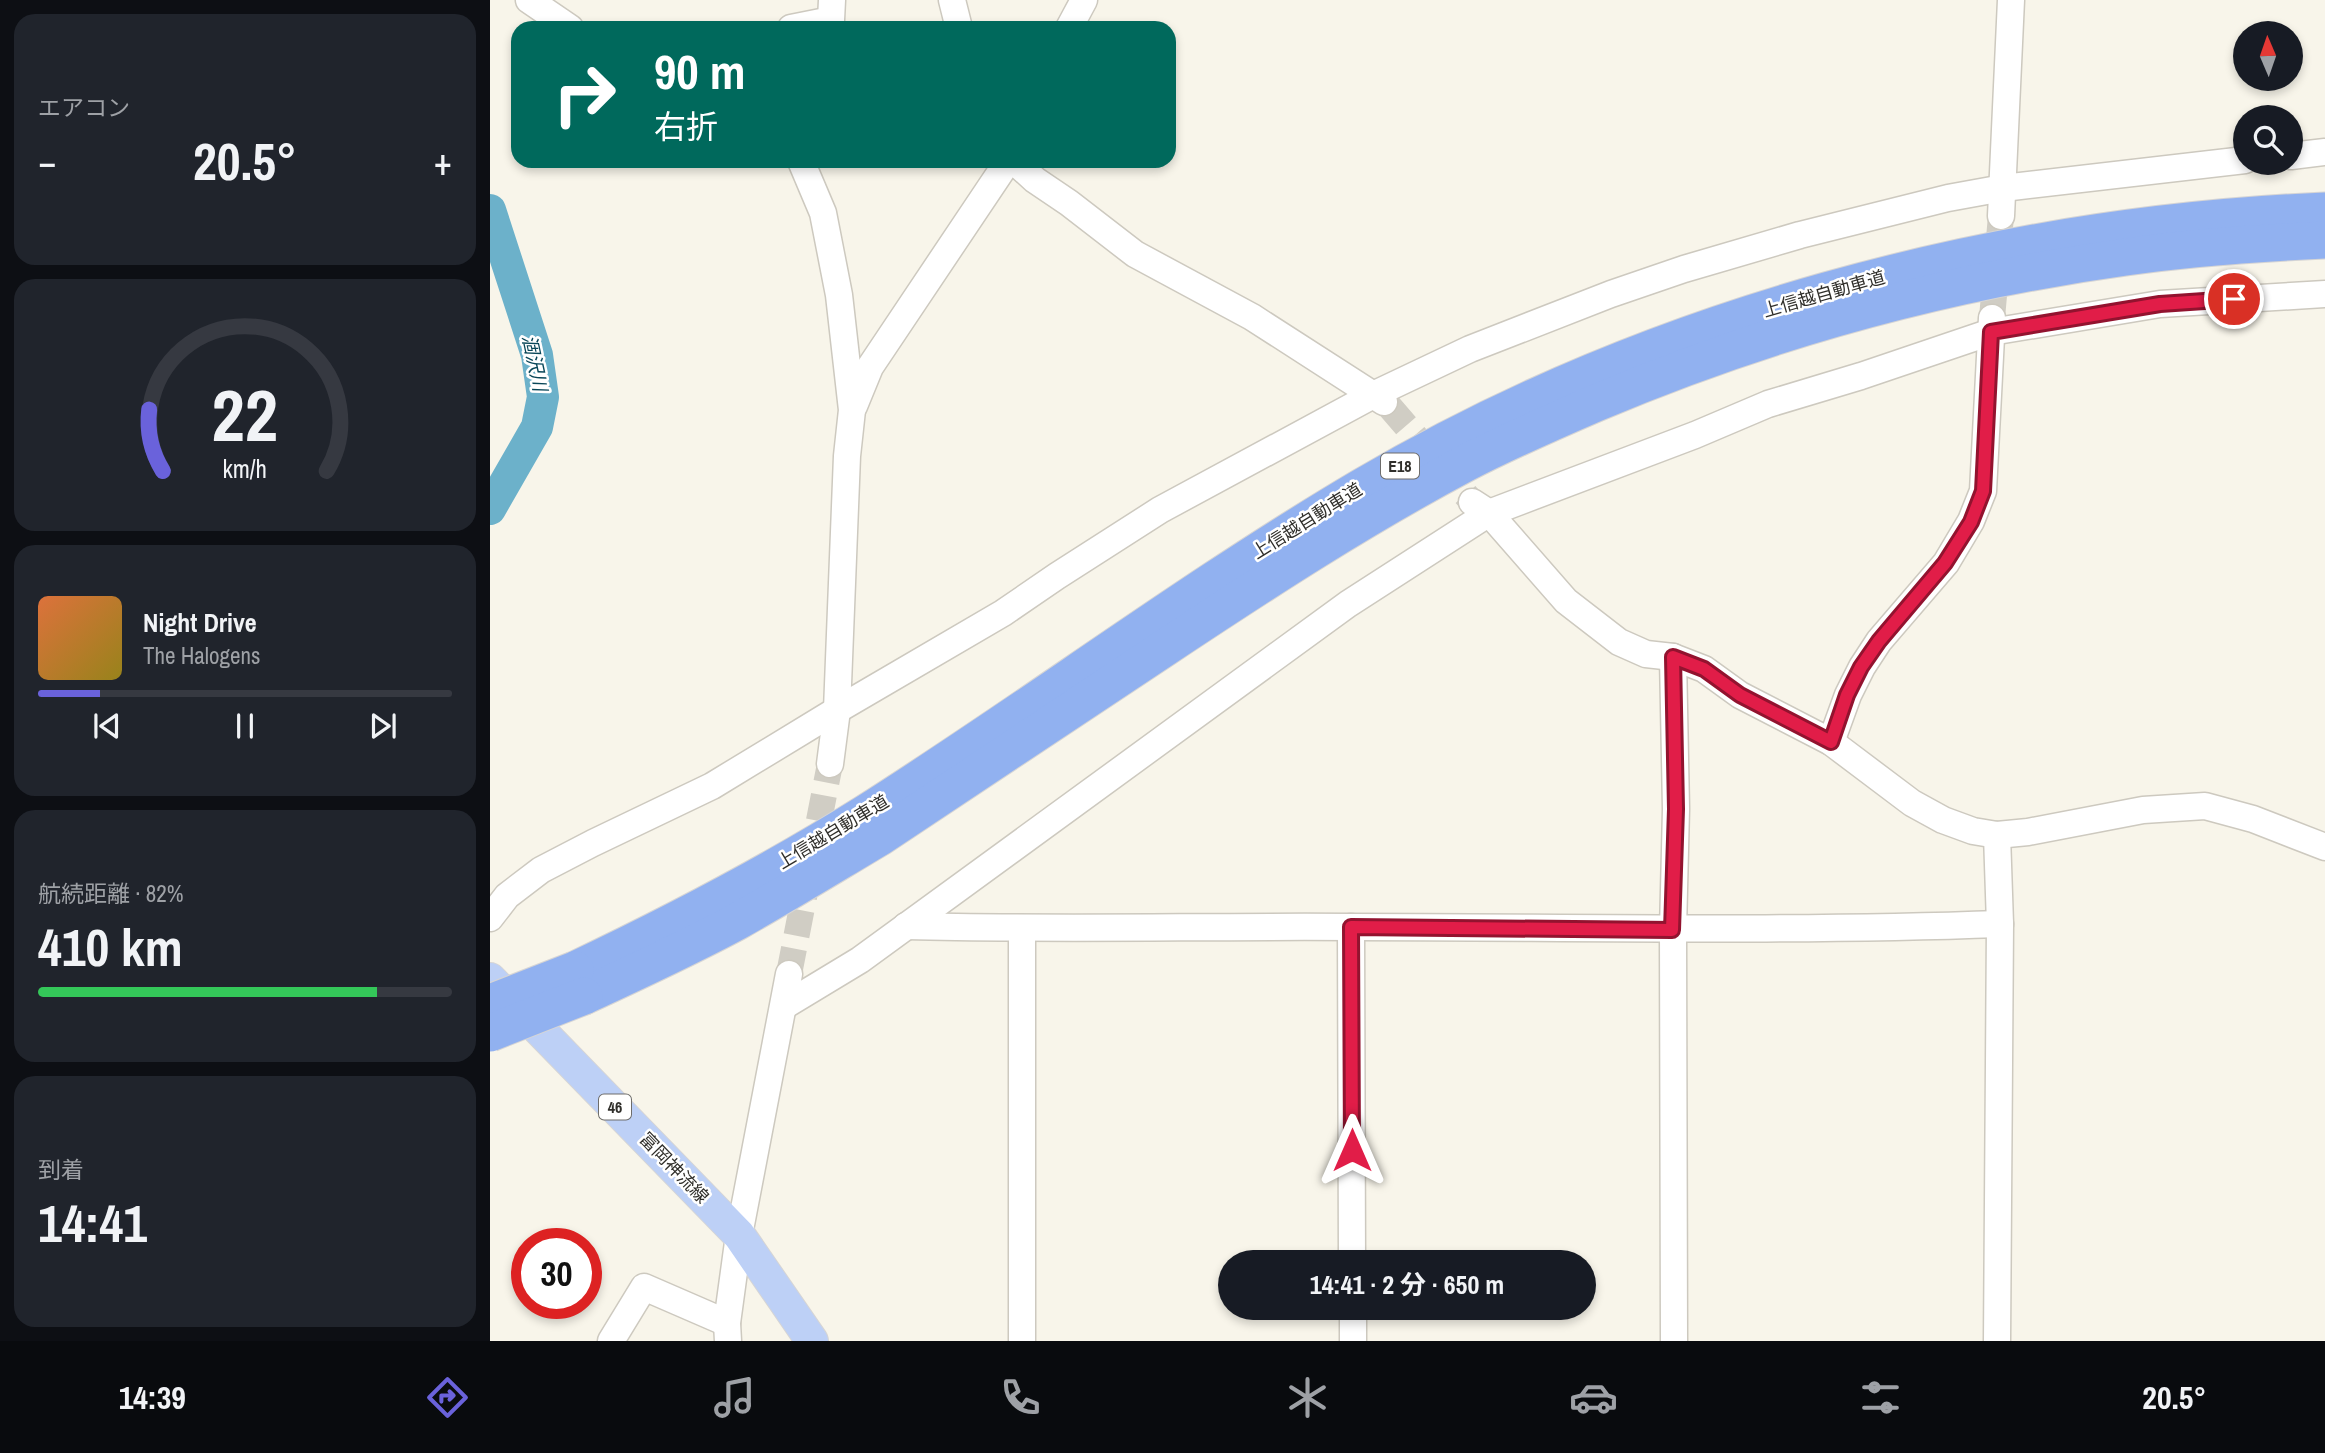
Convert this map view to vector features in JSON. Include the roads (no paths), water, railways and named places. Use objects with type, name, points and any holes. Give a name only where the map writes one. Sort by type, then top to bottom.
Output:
[{"type":"highway","name":"上信越自動車道","points":[[490,1033],[579,983],[648,935],[791,858],[898,792],[1287,532],[1367,484],[1529,400],[1634,357],[1775,306],[1945,261],[2026,244],[2190,220],[2325,211]]},
{"type":"highway","name":"上信越自動車道","points":[[490,1003],[658,962],[736,922],[892,829],[1307,555],[1467,462],[1629,389],[1727,353],[1874,308],[1960,287],[2127,257],[2325,240]]},
{"type":"main road","name":"富岡神流線","points":[[490,979],[739,1235],[812,1341]]},
{"type":"street","points":[[529,0],[560,21]]},
{"type":"street","points":[[826,21],[831,20],[832,0]]},
{"type":"street","points":[[952,0],[957,21]]},
{"type":"street","points":[[1073,21],[1084,0]]},
{"type":"street","points":[[2001,216],[2011,0]]},
{"type":"street","points":[[2303,155],[2325,152]]},
{"type":"street","points":[[490,918],[507,896],[541,870],[712,786],[1003,613],[1160,510],[1382,400],[1470,349],[1611,294],[1684,269],[1800,235],[1948,198],[2003,188],[2233,161]]},
{"type":"street","points":[[810,168],[823,213],[839,295],[852,410],[847,456],[837,710],[830,764]]},
{"type":"street","points":[[852,410],[870,367],[1002,168]]},
{"type":"street","points":[[1014,168],[1069,203],[1135,254],[1252,317],[1382,400]]},
{"type":"street","points":[[784,1006],[860,960],[1480,508],[1695,435],[1768,404],[1861,376],[1992,325],[2160,304],[2325,294]]},
{"type":"street","points":[[1831,742],[1847,695],[1861,667],[1879,641],[1945,563],[1971,522],[1983,491],[1992,325]]},
{"type":"street","points":[[1480,508],[1566,601],[1619,642],[1646,654],[1673,657],[1704,669],[1740,695],[1831,742],[1912,803],[1944,820],[1973,831],[1997,835],[2028,832],[2143,810],[2205,806],[2253,819],[2325,847]]},
{"type":"street","points":[[1673,657],[1676,809],[1672,930],[1674,1341]]},
{"type":"street","points":[[1997,835],[2000,923],[1997,1341]]},
{"type":"street","points":[[906,926],[1022,929],[1351,927],[1672,930],[2000,923]]},
{"type":"street","points":[[1351,927],[1352,1250]]},
{"type":"street","points":[[1022,929],[1022,1341]]},
{"type":"street","points":[[611,1341],[644,1287],[727,1332],[739,1235],[789,974]]},
{"type":"street","points":[[1353,1320],[1353,1341]]},
{"type":"waterway","name":"涸沢川","points":[[490,210],[537,355],[543,397],[537,427],[490,509]]},
{"type":"tunnel","points":[[1992,318],[2001,216]]},
{"type":"tunnel","points":[[1389,406],[1472,502]]},
{"type":"tunnel","points":[[789,974],[830,764]]}]
